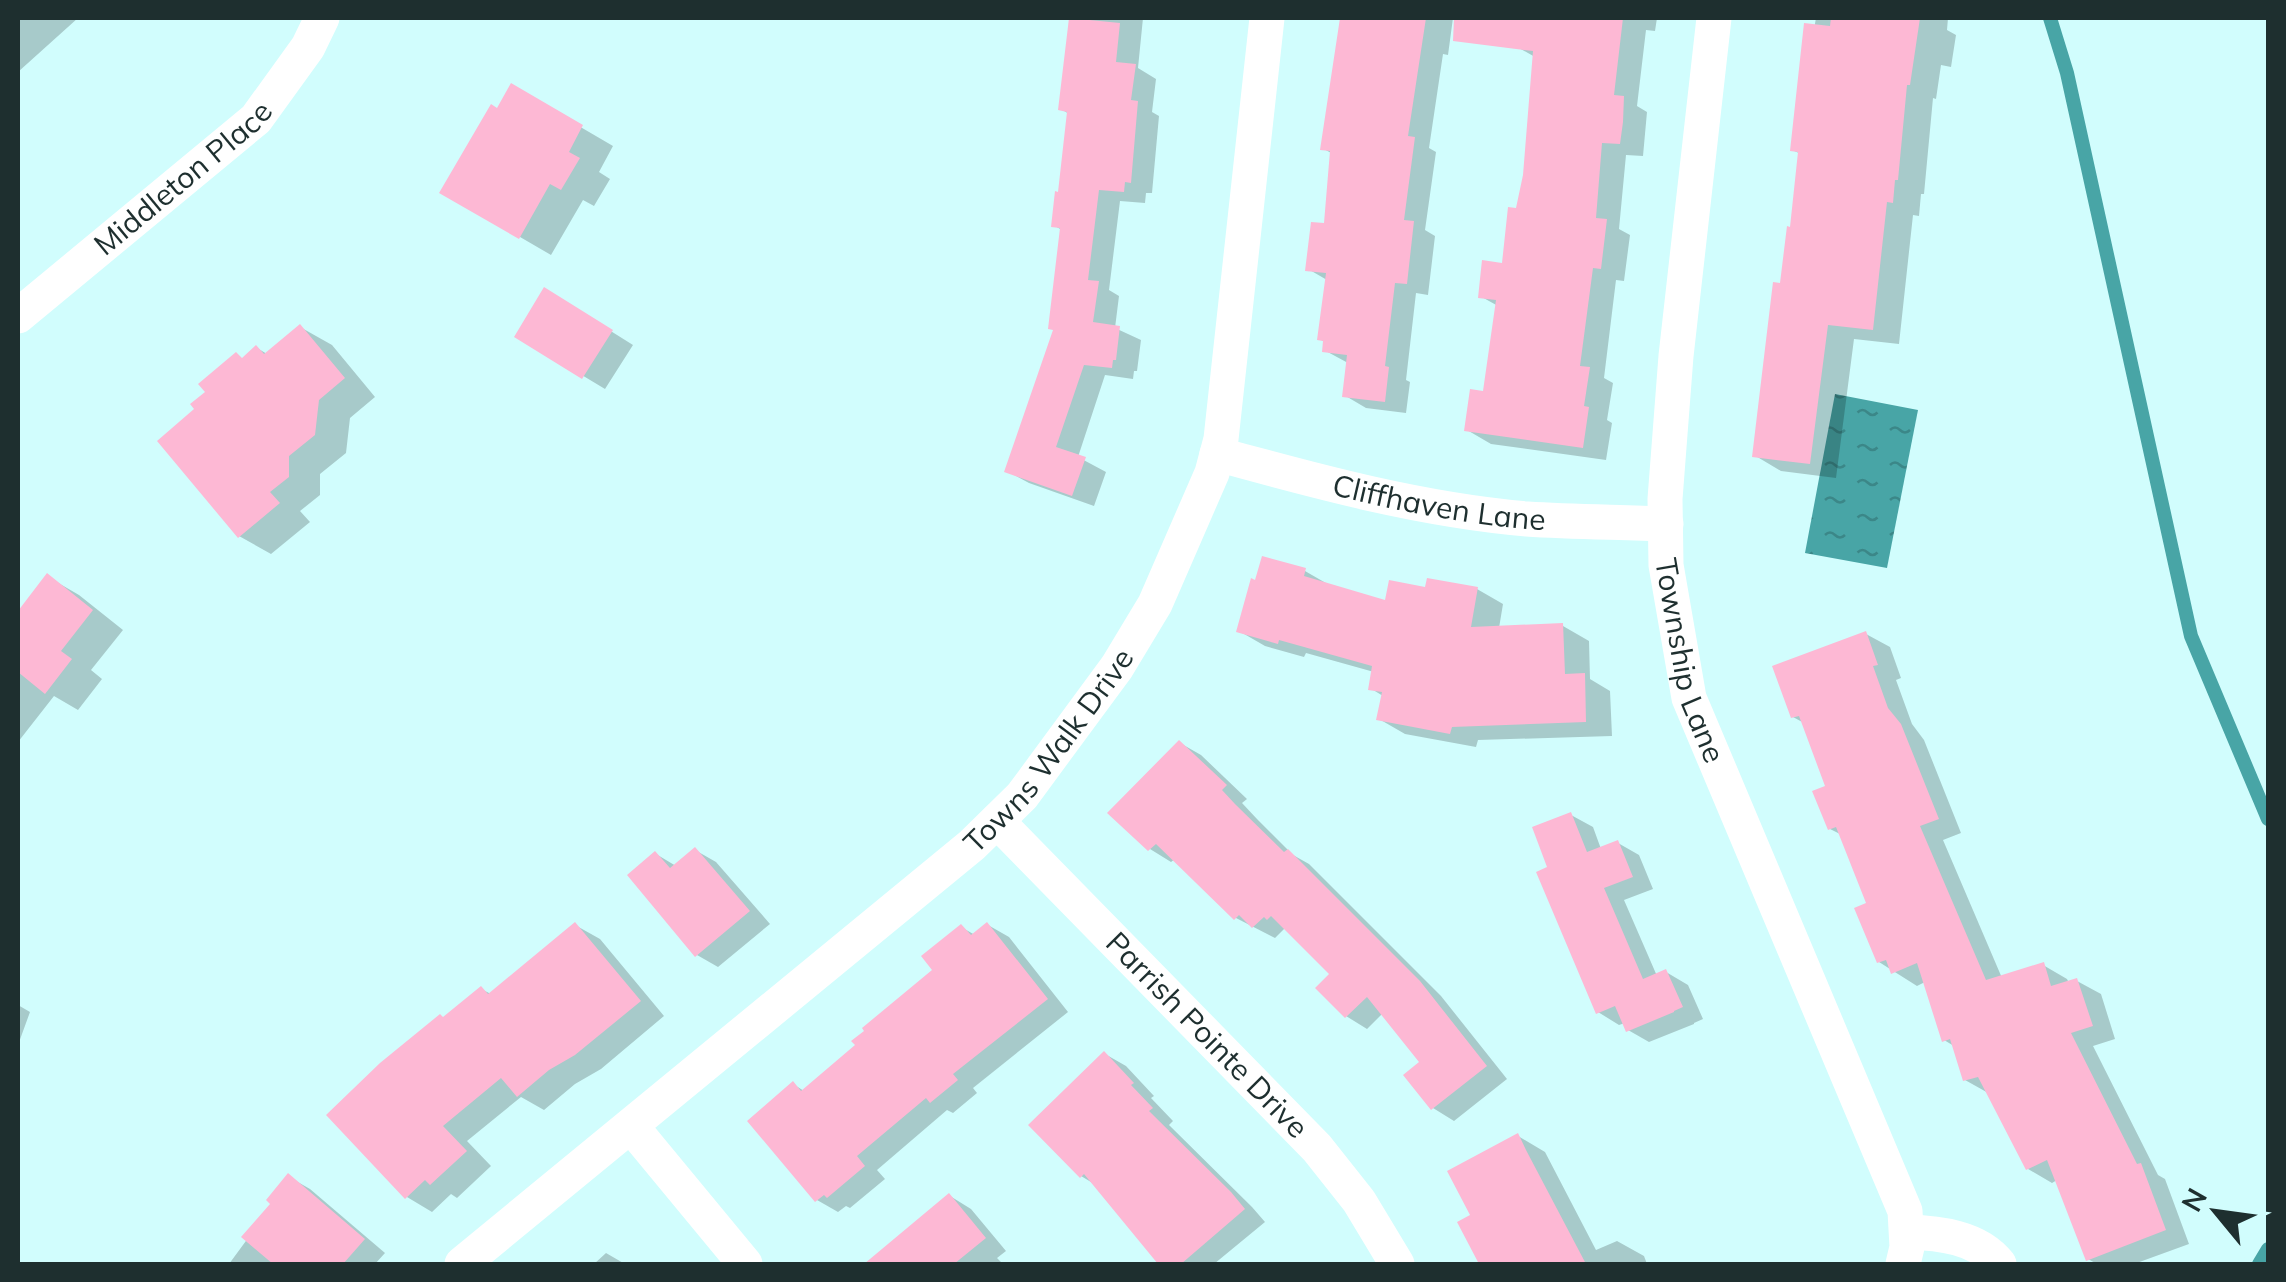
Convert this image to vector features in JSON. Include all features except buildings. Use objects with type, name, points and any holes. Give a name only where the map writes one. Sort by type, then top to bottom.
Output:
[{"type":"street","name":"Middleton Place","points":[[18,316],[256,119],[308,47],[322,18]]},
{"type":"street","name":"Towns Walk Drive","points":[[462,1264],[958,857],[1022,796],[1116,667],[1155,604],[1192,524],[1217,454],[1224,420],[1268,18]]},
{"type":"street","name":"Township Lane","points":[[1714,18],[1676,356],[1665,499],[1666,565],[1689,698],[1904,1212],[1905,1248]]},
{"type":"street","name":"Cliffhaven Lane","points":[[1217,454],[1332,484],[1457,510],[1526,518],[1666,524]]},
{"type":"street","name":"Parrish Pointe Drive","points":[[997,821],[1317,1148],[1359,1201],[1397,1264]]},
{"type":"street","points":[[631,1126],[744,1264]]},
{"type":"street","points":[[1905,1248],[1932,1233],[1978,1247],[1999,1264]]},
{"type":"water","points":[[1835,394],[1918,410],[1887,568],[1805,553]]},
{"type":"waterway","points":[[2050,18],[2067,73],[2191,636],[2268,819]]},
{"type":"waterway","points":[[2259,1264],[2268,1249]]}]
